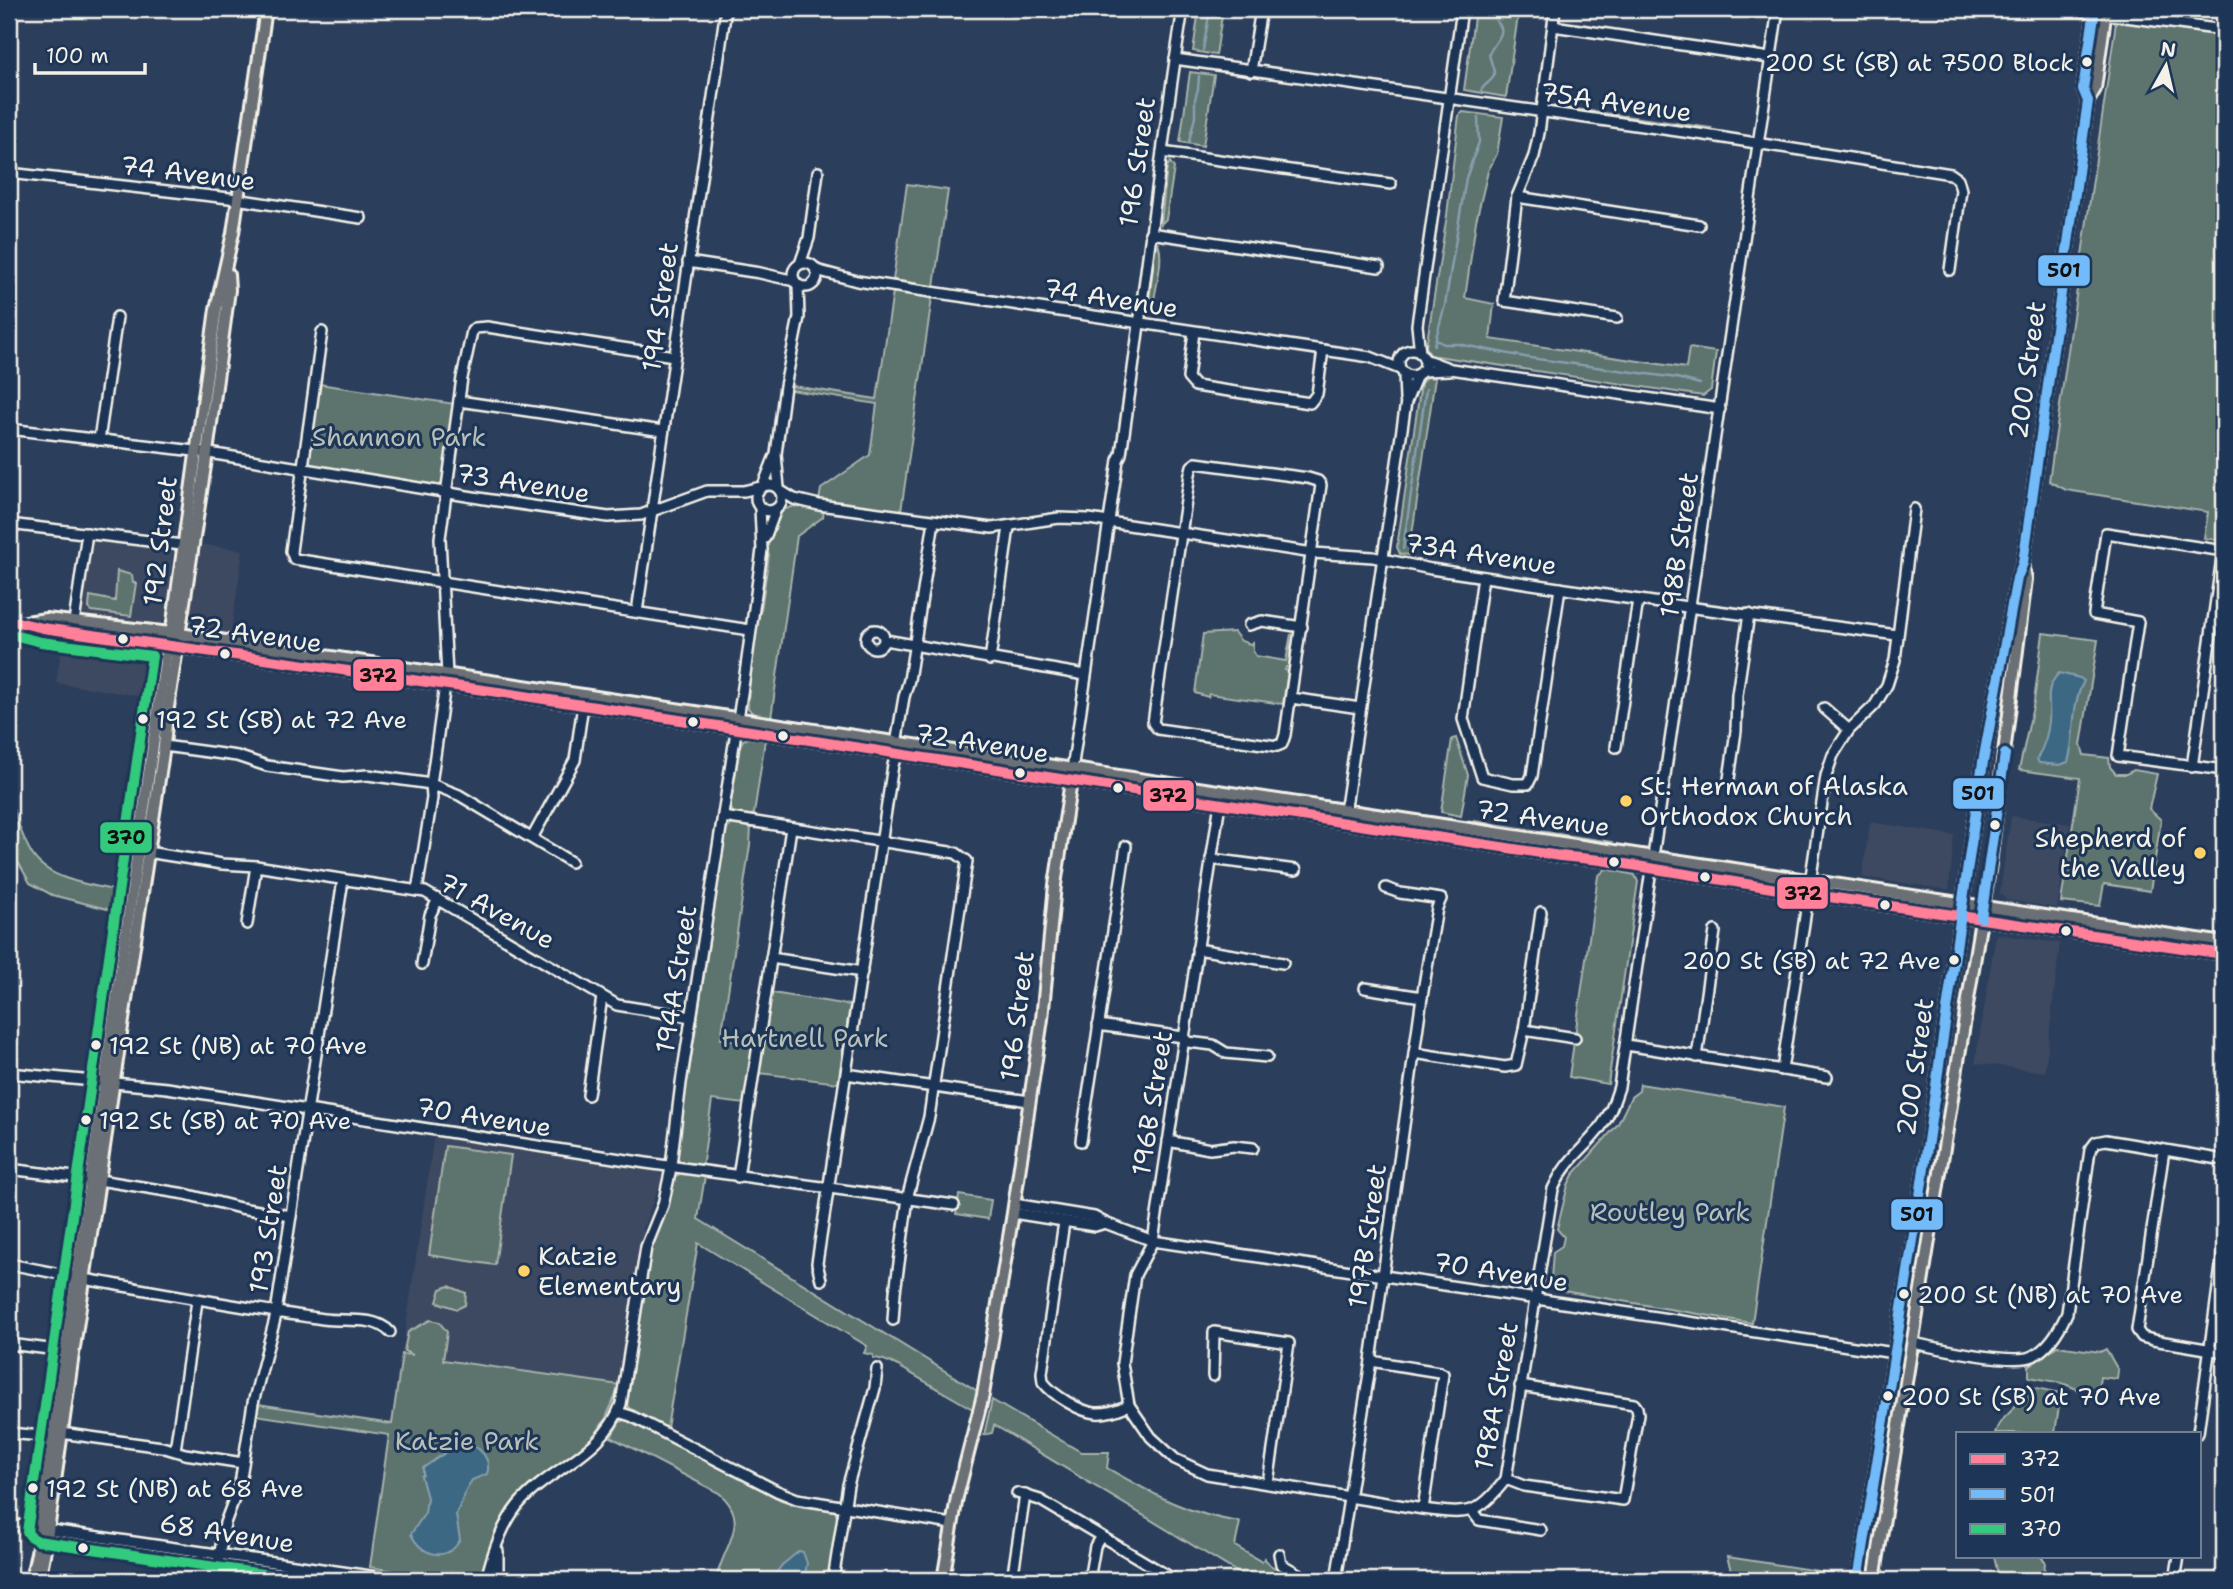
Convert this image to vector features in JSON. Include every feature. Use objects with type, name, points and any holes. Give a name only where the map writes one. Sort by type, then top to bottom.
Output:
[{"type":"main road","name":"192 Street","points":[[109,1083],[164,746],[182,545],[195,451],[216,309],[227,268],[239,200],[266,9]]},
{"type":"main road","name":"200 Street","points":[[1858,1580],[1919,1203],[1995,693],[2017,578],[2023,563],[2088,101],[2082,89],[2100,11]]},
{"type":"main road","name":"192 Street","points":[[44,1528],[174,639],[207,453],[229,290],[227,268]]},
{"type":"main road","name":"200 Street","points":[[1876,1580],[2000,802],[2026,579],[2023,563]]},
{"type":"main road","name":"72 Avenue","points":[[23,622],[46,619],[74,622],[349,670],[446,680],[583,705],[736,724],[1072,775],[1294,804],[1653,863],[1808,894],[1982,914],[2224,954]]},
{"type":"main road","name":"72 Avenue","points":[[9,620],[43,628],[174,639],[514,690],[532,688],[736,724]]},
{"type":"main road","name":"72 Avenue","points":[[897,748],[945,755],[962,754],[1283,813],[1811,882],[1961,911]]},
{"type":"main road","name":"196 Street","points":[[943,1580],[957,1497],[982,1404],[1014,1209],[1042,1019],[1055,885],[1072,775]]},
{"type":"main road","points":[[1220,803],[1230,800],[1269,805],[1294,804]]},
{"type":"main road","points":[[1283,813],[1297,811],[1338,817],[1344,812]]},
{"type":"main road","name":"72 Avenue","points":[[1982,914],[2224,943]]},
{"type":"main road","name":"192 Street","points":[[80,1278],[88,1194],[95,1179]]},
{"type":"main road","points":[[1894,1353],[1903,1367],[1906,1385]]},
{"type":"main road","points":[[31,1580],[44,1528]]},
{"type":"main road","points":[[39,1580],[44,1528]]},
{"type":"street","name":"194 Street","points":[[637,612],[726,9]]},
{"type":"street","name":"196 Street","points":[[1072,775],[1108,522],[1121,454],[1183,9]]},
{"type":"street","points":[[1251,71],[1261,9]]},
{"type":"street","points":[[1406,402],[1399,362],[1417,325],[1462,9]]},
{"type":"street","points":[[1555,9],[1542,113],[1534,156],[1517,197],[1504,301],[1617,318]]},
{"type":"street","name":"198B Street","points":[[1619,1087],[1778,9]]},
{"type":"street","points":[[2065,9],[2100,11],[2224,30]]},
{"type":"street","points":[[1553,26],[1770,58]]},
{"type":"street","name":"75A Avenue","points":[[1175,59],[1861,158],[1954,175],[1960,182],[1961,190],[1950,270]]},
{"type":"street","points":[[1162,152],[1391,184]]},
{"type":"street","points":[[799,317],[797,267],[809,238],[818,172]]},
{"type":"street","name":"74 Avenue","points":[[9,173],[239,200],[361,218]]},
{"type":"street","points":[[1517,197],[1699,225]]},
{"type":"street","points":[[1150,233],[1379,267]]},
{"type":"street","points":[[777,508],[783,500],[776,454],[785,386],[799,317],[813,284],[814,267],[809,238]]},
{"type":"street","points":[[688,262],[761,272],[797,283]]},
{"type":"street","name":"74 Avenue","points":[[797,267],[814,267],[846,279],[1370,357],[1402,371]]},
{"type":"street","points":[[761,272],[797,267]]},
{"type":"street","name":"74 Avenue","points":[[797,283],[813,284],[846,279]]},
{"type":"street","points":[[99,439],[117,317]]},
{"type":"street","points":[[1344,812],[1348,800],[1406,402],[1419,373],[1422,356],[1417,325]]},
{"type":"street","points":[[417,891],[432,798],[430,785],[446,680],[440,538],[471,334],[475,328],[486,327],[674,356]]},
{"type":"street","points":[[321,332],[291,551],[294,559],[750,630]]},
{"type":"street","points":[[1194,332],[1188,377],[1195,386],[1310,403],[1317,394],[1323,350]]},
{"type":"street","name":"74 Avenue","points":[[1370,357],[1404,353]]},
{"type":"street","points":[[1404,353],[1422,356],[1451,369],[1720,410]]},
{"type":"street","points":[[1402,371],[1410,376],[1451,369]]},
{"type":"street","points":[[459,401],[663,431]]},
{"type":"street","name":"73 Avenue","points":[[9,429],[195,451],[608,517],[640,515],[702,492],[719,489],[736,491],[762,486]]},
{"type":"street","points":[[759,506],[756,497],[776,454]]},
{"type":"street","points":[[1205,463],[1308,478],[1320,483],[1322,487],[1313,553],[1292,698],[1282,744],[1262,744],[1158,729],[1154,724],[1189,474],[1194,464],[1205,463]]},
{"type":"street","points":[[762,486],[771,484],[794,499],[819,505]]},
{"type":"street","points":[[736,491],[768,511],[796,504],[819,505],[981,527],[1009,527],[990,660]]},
{"type":"street","name":"194A Street","points":[[759,506],[762,550]]},
{"type":"street","name":"194A Street","points":[[618,1412],[624,1394],[646,1247],[663,1205],[671,1166],[762,550],[777,508]]},
{"type":"street","points":[[1782,1070],[1826,776],[1833,755],[1849,730],[1875,705],[1895,660],[1896,635],[1914,509]]},
{"type":"street","name":"73A Avenue","points":[[1009,527],[1059,518],[1077,518],[1313,553],[1365,556],[1690,608],[1896,635]]},
{"type":"street","points":[[821,1280],[817,1263],[893,763],[915,646],[934,521]]},
{"type":"street","points":[[9,524],[182,545]]},
{"type":"street","points":[[74,622],[87,533]]},
{"type":"street","points":[[2192,767],[2224,551],[2106,533],[2094,614],[2138,622],[2118,756],[2192,767],[2224,770]]},
{"type":"street","points":[[1483,577],[1463,715],[1482,777],[1519,785],[1530,782],[1560,588]]},
{"type":"street","points":[[1615,747],[1638,600]]},
{"type":"street","points":[[1729,779],[1736,731],[1737,695],[1749,614]]},
{"type":"street","points":[[1249,625],[1262,621],[1302,627]]},
{"type":"street","points":[[885,640],[1085,675]]},
{"type":"street","points":[[1292,698],[1360,708]]},
{"type":"street","points":[[532,838],[575,760],[583,705]]},
{"type":"street","points":[[1825,708],[1849,730]]},
{"type":"street","points":[[164,746],[237,756],[267,766],[343,777],[368,775],[430,785],[459,795],[571,862]]},
{"type":"street","name":"196B Street","points":[[1129,1405],[1122,1363],[1123,1351],[1135,1275],[1153,1241],[1220,803]]},
{"type":"street","points":[[723,817],[956,853],[965,858],[968,866],[933,1087],[908,1199],[895,1292],[894,1320]]},
{"type":"street","points":[[738,1177],[791,828]]},
{"type":"street","points":[[1080,1141],[1126,846]]},
{"type":"street","name":"71 Avenue","points":[[147,852],[425,892],[623,1007],[691,1017]]},
{"type":"street","points":[[1210,859],[1296,870]]},
{"type":"street","points":[[247,924],[256,866]]},
{"type":"street","name":"193 Street","points":[[215,1580],[225,1523],[240,1483],[253,1403],[276,1312],[343,880]]},
{"type":"street","name":"197B Street","points":[[1336,1580],[1371,1361],[1422,997],[1437,908],[1441,899],[1400,893],[1386,888]]},
{"type":"street","points":[[422,964],[430,915],[438,900]]},
{"type":"street","points":[[1414,1053],[1504,1067],[1516,1065],[1524,1030],[1541,912]]},
{"type":"street","points":[[1697,1057],[1715,931]]},
{"type":"street","points":[[1197,949],[1283,962]]},
{"type":"street","points":[[771,958],[862,972]]},
{"type":"street","points":[[1365,988],[1422,997]]},
{"type":"street","points":[[588,1095],[602,997]]},
{"type":"street","points":[[1098,1025],[1183,1037],[1188,1042],[1213,1045],[1226,1053],[1267,1057]]},
{"type":"street","points":[[1524,1030],[1575,1038]]},
{"type":"street","points":[[1626,1045],[1827,1077]]},
{"type":"street","name":"70 Avenue","points":[[9,1073],[167,1088],[738,1177],[954,1205]]},
{"type":"street","points":[[846,1074],[1029,1101]]},
{"type":"street","name":"198A Street","points":[[1472,1511],[1490,1500],[1506,1479],[1553,1189],[1567,1163],[1607,1117],[1619,1087]]},
{"type":"street","points":[[1913,1343],[2009,1359],[2032,1357],[2048,1344],[2060,1329],[2067,1313],[2090,1150],[2096,1142],[2106,1140],[2224,1160]]},
{"type":"street","points":[[1168,1141],[1210,1149],[1234,1146],[1254,1148]]},
{"type":"street","points":[[2164,1150],[2137,1318],[2139,1334],[2153,1340],[2224,1352]]},
{"type":"street","points":[[9,1169],[95,1179],[291,1216]]},
{"type":"street","name":"70 Avenue","points":[[1014,1209],[1094,1217],[1153,1241],[1894,1353]]},
{"type":"street","name":"70 Avenue","points":[[1014,1209],[1064,1222],[1094,1226],[1105,1223]]},
{"type":"street","points":[[1064,1222],[1041,1373],[1042,1380],[1051,1390],[1092,1413],[1105,1413],[1129,1405],[1151,1437],[1175,1459],[1207,1474],[1423,1509],[1453,1513],[1472,1511],[1479,1520],[1541,1530]]},
{"type":"street","points":[[2198,1432],[2224,1245]]},
{"type":"street","points":[[9,1264],[197,1301],[327,1320],[371,1322],[384,1325],[390,1332]]},
{"type":"street","points":[[175,1450],[197,1301]]},
{"type":"street","points":[[1213,1376],[1214,1332],[1289,1343],[1268,1483]]},
{"type":"street","points":[[9,1344],[68,1356]]},
{"type":"street","points":[[1371,1361],[1443,1374],[1423,1509]]},
{"type":"street","points":[[833,1580],[852,1467],[875,1388],[877,1369]]},
{"type":"street","points":[[1506,1479],[1524,1486],[1623,1500],[1637,1408],[1633,1405],[1520,1386]]},
{"type":"street","points":[[499,1539],[496,1580],[487,1580],[499,1539],[518,1506],[533,1491],[592,1447],[610,1427],[618,1412],[797,1499],[953,1524]]},
{"type":"street","points":[[9,1433],[57,1435],[175,1450],[243,1463]]},
{"type":"street","points":[[1012,1580],[1021,1494],[1040,1500],[1175,1580]]},
{"type":"street","name":"68 Avenue","points":[[9,1524],[398,1580]]},
{"type":"street","points":[[1089,1580],[1095,1546],[1101,1536]]},
{"type":"street","points":[[1279,1555],[1281,1564],[1309,1580]]},
{"type":"street","points":[[2175,1580],[2179,1558]]},
{"type":"street","points":[[316,1579],[317,1568]]},
{"type":"shaded area","points":[[98,539],[165,547],[173,552],[166,614],[161,624],[154,626],[89,618],[83,614],[81,608],[90,546]]},
{"type":"shaded area","points":[[199,544],[243,550],[231,632],[227,636],[196,631],[189,623]]},
{"type":"shaded area","points":[[63,637],[155,649],[160,661],[154,698],[56,683]]},
{"type":"shaded area","points":[[2059,673],[2084,681],[2075,710],[2068,762],[2060,765],[2039,763],[2037,759],[2048,726],[2049,690]]},
{"type":"shaded area","points":[[2011,816],[2070,824],[2057,908],[2006,900],[2000,893]]},
{"type":"shaded area","points":[[1870,822],[1954,835],[1949,890],[1862,877]]},
{"type":"shaded area","points":[[1996,934],[2060,943],[2045,1072],[1975,1063]]},
{"type":"shaded area","name":"Katzie Elementary","points":[[434,1135],[661,1171],[662,1183],[643,1228],[644,1234],[636,1260],[620,1385],[402,1354]]},
{"type":"shaded area","points":[[465,1443],[475,1447],[486,1458],[487,1474],[472,1480],[466,1490],[456,1515],[460,1540],[455,1547],[441,1554],[427,1552],[415,1542],[411,1534],[425,1513],[427,1498],[421,1476],[423,1468],[455,1446]]},
{"type":"shaded area","points":[[799,1551],[803,1552],[807,1563],[804,1580],[771,1580],[782,1565]]},
{"type":"green space","points":[[1199,9],[1223,9],[1216,55],[1193,51]]},
{"type":"green space","points":[[1475,10],[1518,16],[1506,97],[1464,90]]},
{"type":"green space","points":[[2116,22],[2224,34],[2224,541],[2204,538],[2208,512],[2066,490],[2049,481]]},
{"type":"green space","points":[[1190,72],[1214,75],[1203,146],[1180,142]]},
{"type":"green space","points":[[1554,106],[1711,128],[1709,130],[1572,110],[1563,112],[1551,109]]},
{"type":"green space","points":[[1463,112],[1503,117],[1497,154],[1488,171],[1476,221],[1465,298],[1494,304],[1490,339],[1686,368],[1689,348],[1716,352],[1711,390],[1703,396],[1430,355],[1426,347],[1447,215],[1459,115]]},
{"type":"green space","points":[[1170,162],[1174,168],[1166,219],[1161,224],[1167,167]]},
{"type":"green space","points":[[907,184],[948,190],[934,286],[893,280]]},
{"type":"green space","points":[[1158,244],[1158,276],[1153,308],[1148,312],[1155,250]]},
{"type":"green space","points":[[893,292],[932,298],[901,511],[819,501],[821,489],[870,455],[877,404],[791,390],[792,386],[877,399]]},
{"type":"green space","points":[[1427,377],[1435,378],[1409,555],[1400,554],[1397,547],[1421,383]]},
{"type":"green space","name":"Shannon Park","points":[[319,384],[455,404],[443,483],[436,487],[313,466],[308,458]]},
{"type":"green space","points":[[795,506],[824,511],[823,517],[797,536],[771,718],[753,714],[748,708],[757,626],[769,555],[765,550],[779,511]]},
{"type":"green space","points":[[117,571],[132,575],[133,583],[136,583],[131,616],[91,611],[90,596],[115,601]]},
{"type":"green space","points":[[1234,632],[1241,641],[1250,644],[1253,642],[1256,656],[1286,661],[1291,634],[1283,704],[1209,694],[1208,697],[1195,693],[1203,634]]},
{"type":"green space","points":[[2043,633],[2098,640],[2081,745],[2084,755],[2109,758],[2110,767],[2116,774],[2126,774],[2134,770],[2157,774],[2149,809],[2161,820],[2150,891],[2104,884],[2100,906],[2061,902],[2080,778],[2019,770],[2034,702]]},
{"type":"green space","points":[[1456,738],[1468,775],[1461,816],[1441,812],[1452,739]]},
{"type":"green space","points":[[743,740],[765,740],[754,814],[745,817],[734,814],[730,807],[740,746]]},
{"type":"green space","points":[[9,798],[25,841],[40,863],[61,877],[126,893],[123,913],[52,895],[30,883],[9,846]]},
{"type":"green space","points":[[1474,821],[1612,842],[1611,845],[1604,842],[1603,844],[1584,838],[1583,841],[1474,824]]},
{"type":"green space","points":[[733,823],[751,826],[750,845],[721,1039],[754,1044],[745,1104],[712,1100],[702,1168],[682,1164],[677,1154],[685,1084],[688,1079],[726,830]]},
{"type":"green space","points":[[1606,869],[1635,875],[1638,882],[1608,1084],[1569,1077],[1598,876]]},
{"type":"green space","name":"Hartnell Park","points":[[772,993],[850,1005],[838,1083],[759,1073]]},
{"type":"green space","name":"Routley Park","points":[[1640,1084],[1784,1107],[1752,1323],[1557,1290],[1551,1279],[1553,1252],[1562,1246],[1564,1237],[1557,1229],[1568,1185],[1573,1175],[1618,1124],[1631,1097],[1639,1091]]},
{"type":"green space","points":[[445,1146],[511,1155],[495,1265],[429,1255]]},
{"type":"green space","points":[[682,1172],[705,1176],[698,1219],[979,1392],[976,1411],[898,1366],[864,1353],[867,1346],[698,1243],[667,1428],[632,1412],[627,1405],[651,1249],[666,1210],[674,1178]]},
{"type":"green space","points":[[959,1195],[991,1200],[988,1219],[956,1214]]},
{"type":"green space","points":[[449,1286],[466,1293],[465,1305],[457,1309],[437,1302],[441,1289]]},
{"type":"green space","name":"Katzie Park","points":[[430,1320],[439,1322],[447,1332],[443,1360],[620,1385],[606,1418],[592,1440],[532,1484],[510,1506],[495,1533],[489,1563],[479,1580],[447,1580],[370,1567],[389,1435],[255,1415],[257,1404],[392,1424],[402,1354],[413,1355],[404,1351],[408,1332]]},
{"type":"green space","points":[[2057,1346],[2100,1352],[2106,1349],[2118,1370],[2117,1379],[2100,1377],[2097,1397],[2062,1383],[2029,1377],[2029,1366]]},
{"type":"green space","points":[[2027,1386],[2061,1393],[2055,1432],[1995,1432],[2002,1420],[2014,1408],[2019,1387]]},
{"type":"green space","points":[[992,1400],[1081,1452],[1109,1452],[1107,1468],[1155,1494],[1203,1514],[1240,1522],[1235,1546],[1262,1562],[1264,1558],[1270,1565],[1297,1580],[1250,1580],[994,1425],[992,1433],[984,1435]]},
{"type":"green space","points":[[626,1419],[781,1500],[803,1507],[835,1510],[838,1521],[829,1580],[716,1580],[735,1525],[729,1504],[719,1493],[611,1437],[619,1423]]},
{"type":"green space","points":[[1727,1557],[1838,1574],[1838,1580],[1734,1580]]},
{"type":"green space","points":[[1994,1558],[2042,1558],[2045,1561],[2046,1580],[1999,1580]]},
{"type":"waterway","points":[[1203,50],[1210,9]]},
{"type":"waterway","points":[[1481,91],[1494,75],[1489,54],[1501,34],[1500,25],[1496,21]]},
{"type":"waterway","points":[[1189,141],[1195,117],[1199,76]]},
{"type":"waterway","points":[[1434,345],[1445,305],[1466,178],[1479,142],[1478,117]]},
{"type":"waterway","points":[[1436,340],[1444,344],[1677,378],[1700,384]]},
{"type":"waterway","points":[[1403,549],[1426,389]]},
{"type":"transit line","name":"501","points":[[1858,1580],[1919,1203],[1983,762],[2017,578],[2023,563],[2088,101],[2083,89],[2095,9]]},
{"type":"transit line","name":"372","points":[[9,620],[43,628],[505,693],[1808,894],[2224,954]]},
{"type":"transit line","name":"370","points":[[9,634],[41,642],[152,656],[27,1532],[38,1541],[304,1580]]},
{"type":"transit line","name":"501","points":[[1981,918],[2005,754]]},
{"type":"place","name":"200 St (SB) at 7500 Block","points":[[2087,62]]},
{"type":"place","name":"192 St (SB) at 72 Ave","points":[[143,719]]},
{"type":"place","name":"St. Herman of Alaska Orthodox Church","points":[[1626,801]]},
{"type":"place","name":"Shepherd of the Valley","points":[[2200,853]]},
{"type":"place","name":"200 St (SB) at 72 Ave","points":[[1954,960]]},
{"type":"place","name":"192 St (NB) at 70 Ave","points":[[96,1045]]},
{"type":"place","name":"192 St (SB) at 70 Ave","points":[[86,1120]]},
{"type":"place","name":"Katzie Elementary","points":[[524,1271]]},
{"type":"place","name":"200 St (NB) at 70 Ave","points":[[1904,1294]]},
{"type":"place","name":"200 St (SB) at 70 Ave","points":[[1888,1396]]},
{"type":"place","name":"192 St (NB) at 68 Ave","points":[[33,1488]]}]
